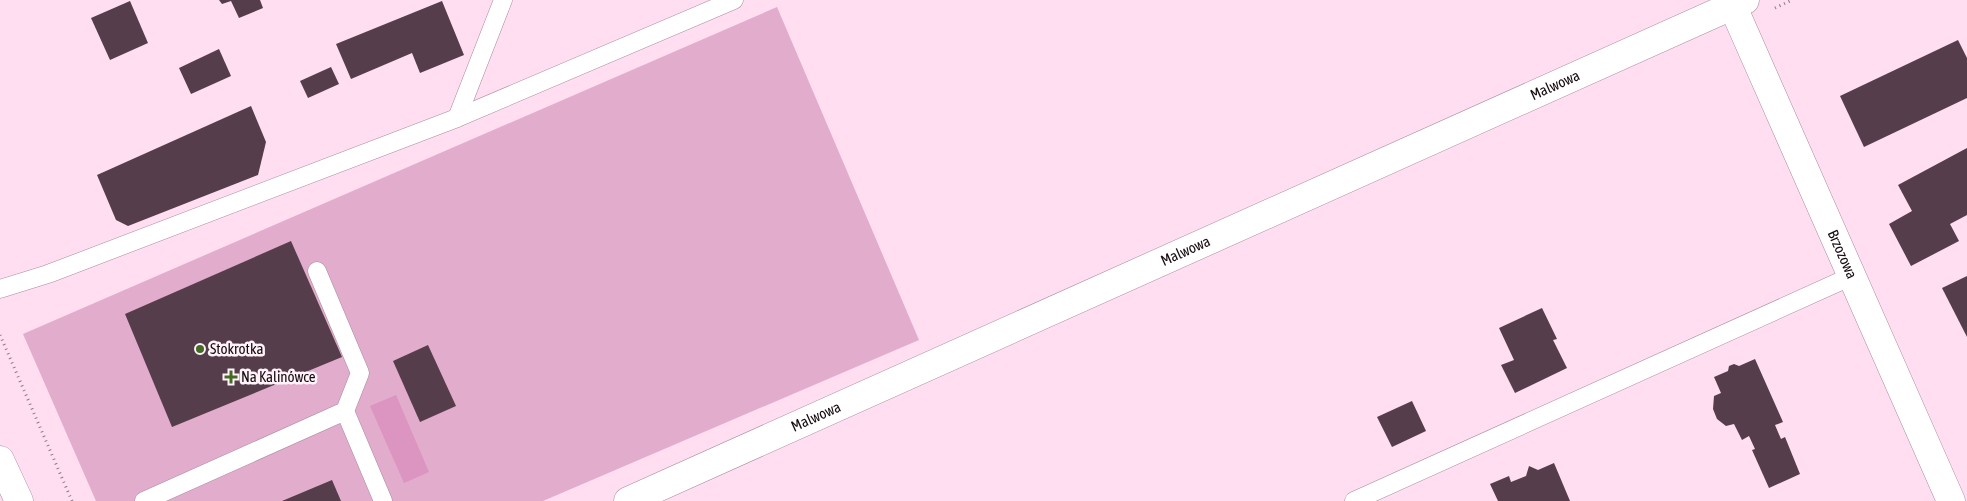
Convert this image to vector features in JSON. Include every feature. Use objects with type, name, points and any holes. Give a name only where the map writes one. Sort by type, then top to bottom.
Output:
[{"type":"street","name":"Brzozowa","points":[[1736,2],[1852,276],[1951,501]]},
{"type":"street","name":"Malwowa","points":[[628,501],[1736,2]]},
{"type":"street","points":[[0,460],[19,501]]},
{"type":"lane","points":[[457,118],[503,0]]},
{"type":"lane","points":[[0,289],[57,270],[457,118],[734,0]]},
{"type":"lane","points":[[144,501],[345,411],[360,373],[317,272]]},
{"type":"lane","points":[[1354,501],[1852,276]]},
{"type":"lane","points":[[345,411],[383,501]]},
{"type":"path","points":[[0,335],[72,501]]},
{"type":"shaded area","points":[[777,7],[919,340],[543,501],[96,501],[23,334]]},
{"type":"shaded area","points":[[396,395],[429,472],[404,483],[370,406]]},
{"type":"building","points":[[219,0],[260,0],[263,8],[239,18],[231,1],[222,4]]},
{"type":"building","points":[[130,1],[148,43],[110,60],[91,18]]},
{"type":"building","points":[[442,1],[464,55],[420,73],[412,53],[351,79],[336,44]]},
{"type":"building","points":[[1958,40],[1967,58],[1967,98],[1864,147],[1840,96]]},
{"type":"building","points":[[219,49],[231,76],[191,94],[179,68]]},
{"type":"building","points":[[331,67],[339,84],[308,98],[300,81]]},
{"type":"building","points":[[251,106],[266,142],[258,175],[128,226],[116,220],[97,175]]},
{"type":"building","points":[[1967,148],[1967,215],[1950,224],[1959,241],[1911,266],[1889,224],[1912,211],[1898,185]]},
{"type":"building","points":[[291,241],[342,357],[172,427],[125,314]]},
{"type":"building","points":[[1967,276],[1967,337],[1942,288]]},
{"type":"building","points":[[1542,308],[1557,339],[1553,340],[1567,368],[1515,393],[1501,365],[1514,360],[1499,328]]},
{"type":"building","points":[[428,345],[456,406],[420,422],[393,361]]},
{"type":"building","points":[[1755,359],[1783,422],[1775,425],[1781,439],[1785,437],[1800,474],[1769,488],[1752,450],[1755,449],[1749,436],[1742,440],[1734,424],[1726,426],[1717,419],[1713,409],[1714,396],[1721,393],[1714,377],[1728,371],[1729,366],[1734,364],[1739,366]]},
{"type":"building","points":[[1412,401],[1426,431],[1392,447],[1377,417]]},
{"type":"building","points":[[1554,463],[1570,501],[1498,501],[1490,484],[1509,476],[1511,482],[1526,476],[1529,466],[1538,470]]},
{"type":"building","points":[[332,480],[341,501],[282,501]]},
{"type":"place","name":"Stokrotka","points":[[200,349]]},
{"type":"place","name":"Na Kalinówce","points":[[231,377]]}]
